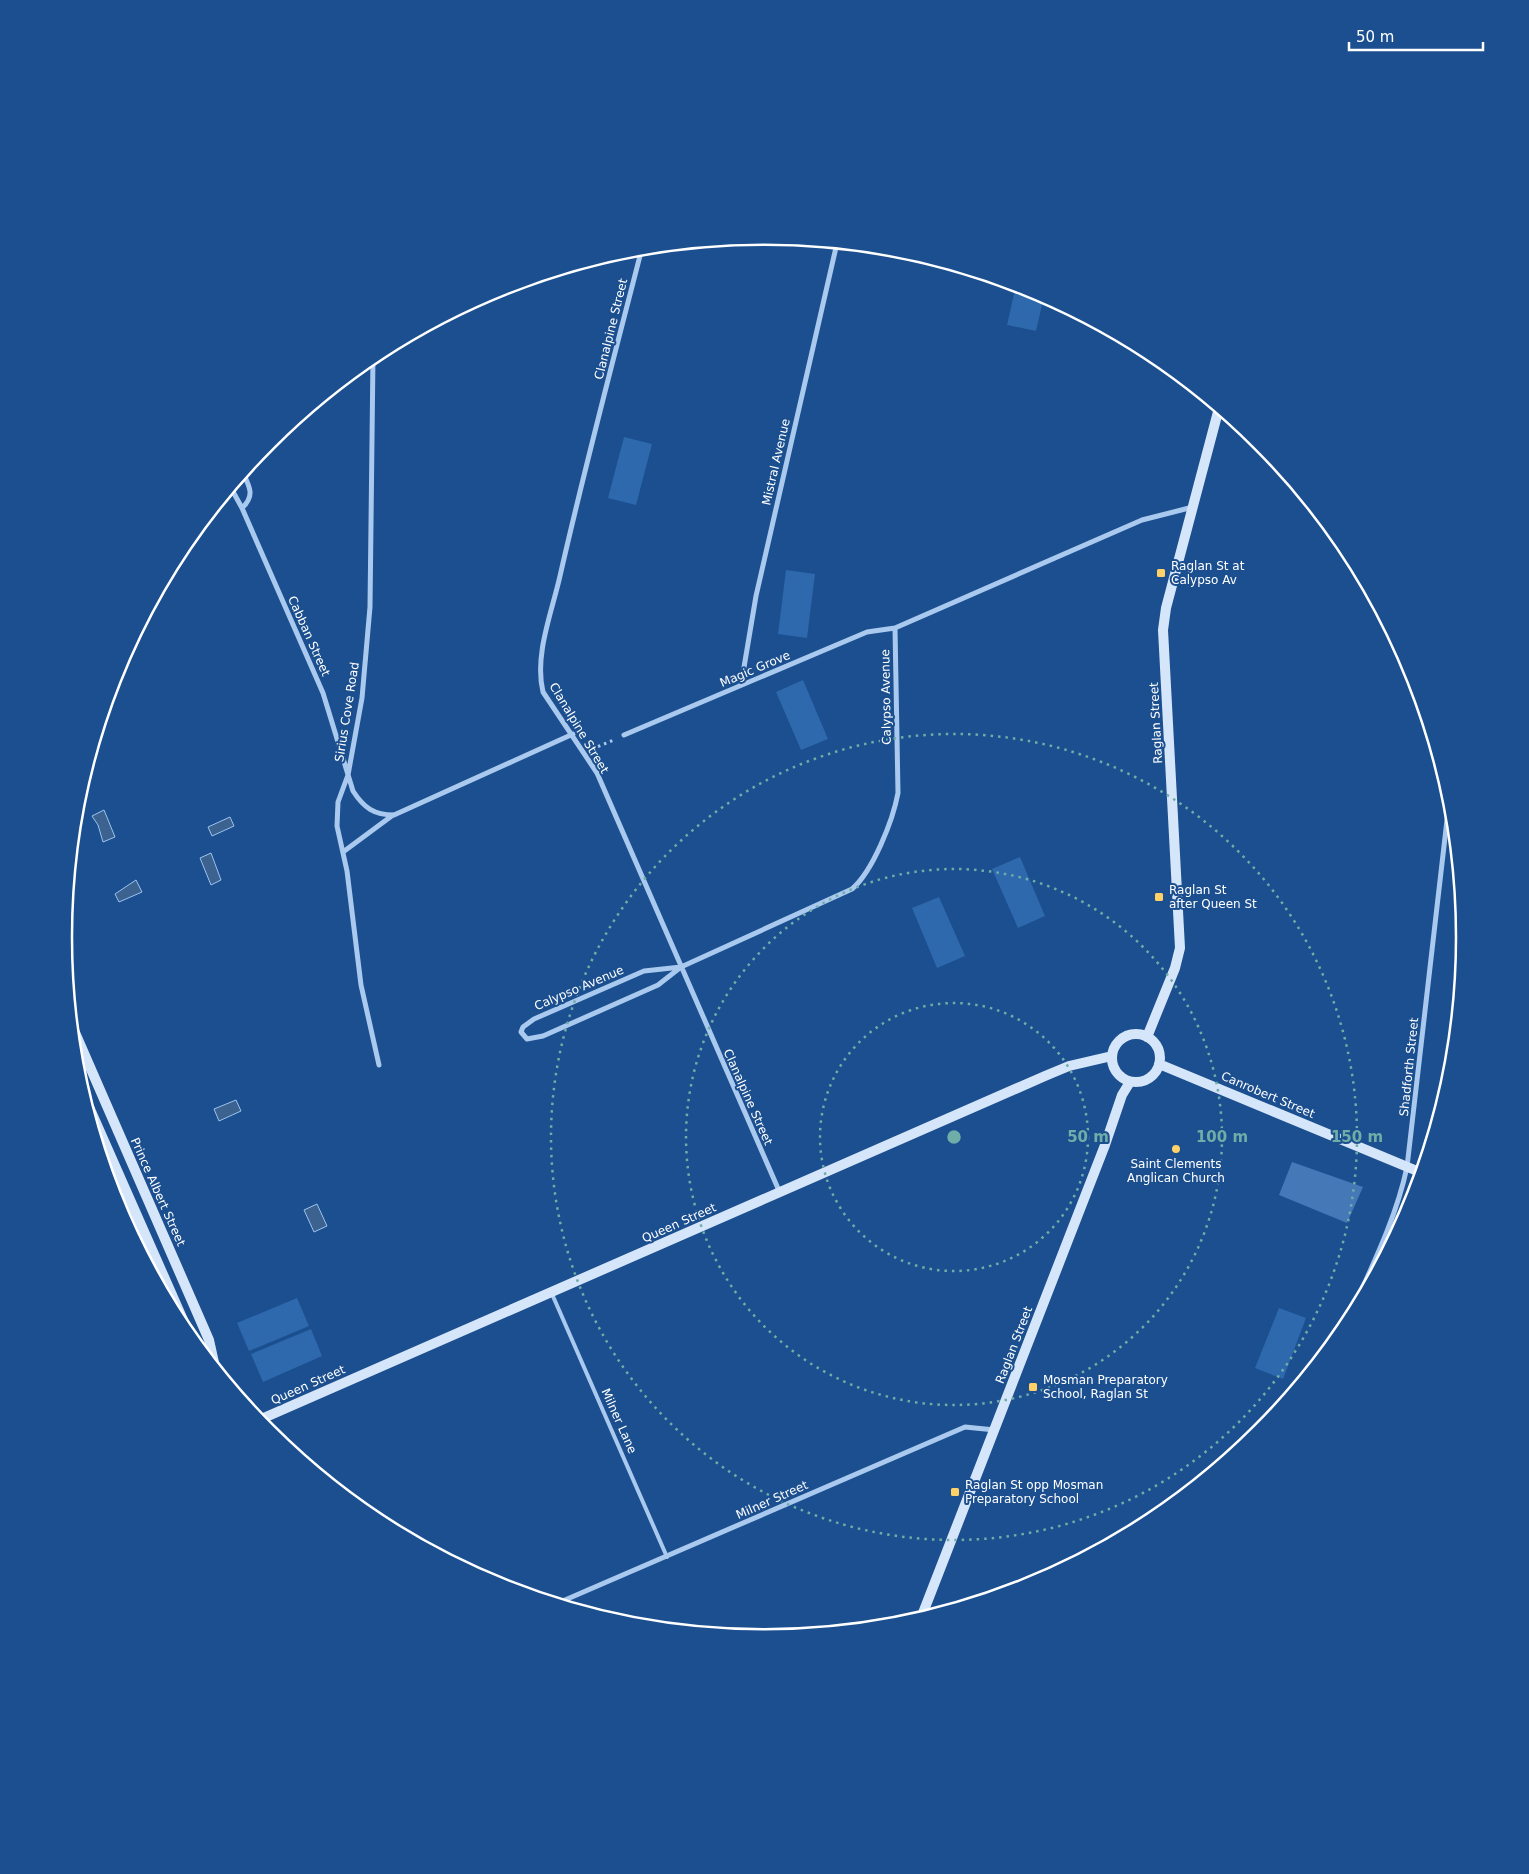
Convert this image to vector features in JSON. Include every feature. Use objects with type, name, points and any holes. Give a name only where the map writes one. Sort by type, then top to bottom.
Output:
[{"type":"street","name":"Mistral Avenue","points":[[742,685],[756,596],[836,249]]},
{"type":"street","name":"Clanalpine Street","points":[[640,256],[568,540],[542,653],[540,681],[543,692],[573,734],[597,773],[780,1193]]},
{"type":"street","name":"Sirius Cove Road","points":[[373,367],[370,607],[362,698],[348,775],[338,802],[337,826],[343,852],[360,977],[379,1065]]},
{"type":"street","name":"Raglan Street","points":[[1147,1037],[1175,968],[1180,948],[1163,630],[1166,608],[1217,414]]},
{"type":"street","points":[[242,508],[251,496],[246,479]]},
{"type":"street","name":"Cabban Street","points":[[234,493],[324,694],[348,775]]},
{"type":"street","points":[[895,628],[1142,520],[1194,506]]},
{"type":"street","name":"Magic Grove","points":[[624,735],[867,632],[895,628]]},
{"type":"street","name":"Calypso Avenue","points":[[681,967],[644,971],[534,1019],[523,1027],[521,1032],[528,1039],[543,1036],[658,985],[681,967],[844,894],[859,883],[866,874],[892,816],[898,793],[895,628]]},
{"type":"street","points":[[343,852],[394,815],[573,734]]},
{"type":"street","points":[[348,775],[361,803],[370,810],[382,815],[394,815]]},
{"type":"street","name":"Shadforth Street","points":[[1362,1287],[1396,1205],[1407,1167],[1447,823]]},
{"type":"street","points":[[1132,1035],[1147,1037],[1158,1050],[1159,1064],[1152,1076],[1146,1080],[1130,1082],[1118,1075],[1114,1070],[1112,1056],[1114,1048],[1124,1037],[1132,1035]]},
{"type":"street","name":"Prince Albert Street","points":[[82,1048],[205,1331],[211,1352]]},
{"type":"street","name":"Queen Street","points":[[266,1417],[1069,1066],[1112,1056]]},
{"type":"street","name":"Canrobert Street","points":[[1159,1064],[1416,1170]]},
{"type":"street","name":"Raglan Street","points":[[924,1610],[1102,1154],[1122,1095],[1130,1082]]},
{"type":"street","points":[[107,1153],[138,1230]]},
{"type":"street","name":"Milner Street","points":[[567,1599],[965,1427],[995,1430]]},
{"type":"lane","name":"Milner Lane","points":[[552,1292],[667,1557]]},
{"type":"path","points":[[585,753],[624,735]]},
{"type":"shaded area","points":[[1014,292],[1042,304],[1036,331],[1007,325]]},
{"type":"shaded area","points":[[624,437],[652,444],[636,505],[608,498]]},
{"type":"shaded area","points":[[786,570],[815,574],[807,638],[778,634]]},
{"type":"shaded area","points":[[803,680],[828,739],[801,750],[776,692]]},
{"type":"shaded area","points":[[104,810],[115,837],[103,842],[98,825],[92,816]]},
{"type":"shaded area","points":[[230,817],[234,826],[212,836],[208,827]]},
{"type":"shaded area","points":[[211,853],[221,880],[211,885],[200,858]]},
{"type":"shaded area","points":[[1020,857],[1045,916],[1018,928],[992,869]]},
{"type":"shaded area","points":[[136,880],[142,892],[119,902],[115,894]]},
{"type":"shaded area","points":[[939,897],[965,956],[937,968],[912,908]]},
{"type":"shaded area","points":[[236,1100],[241,1111],[219,1121],[214,1109]]},
{"type":"shaded area","points":[[317,1204],[327,1226],[314,1232],[304,1210]]},
{"type":"shaded area","points":[[297,1298],[309,1326],[249,1351],[237,1323]]},
{"type":"shaded area","points":[[1279,1308],[1306,1318],[1283,1379],[1255,1368]]},
{"type":"shaded area","points":[[311,1329],[322,1356],[263,1382],[251,1354]]},
{"type":"building","points":[[1292,1162],[1363,1187],[1347,1223],[1279,1195]]},
{"type":"place","name":"Raglan St at Calypso Av","points":[[1161,573]]},
{"type":"place","name":"Raglan St after Queen St","points":[[1159,897]]},
{"type":"place","name":"Saint Clements Anglican Church","points":[[1176,1149]]},
{"type":"place","name":"Mosman Preparatory School, Raglan St","points":[[1033,1387]]},
{"type":"place","name":"Raglan St opp Mosman Preparatory School","points":[[955,1492]]}]
